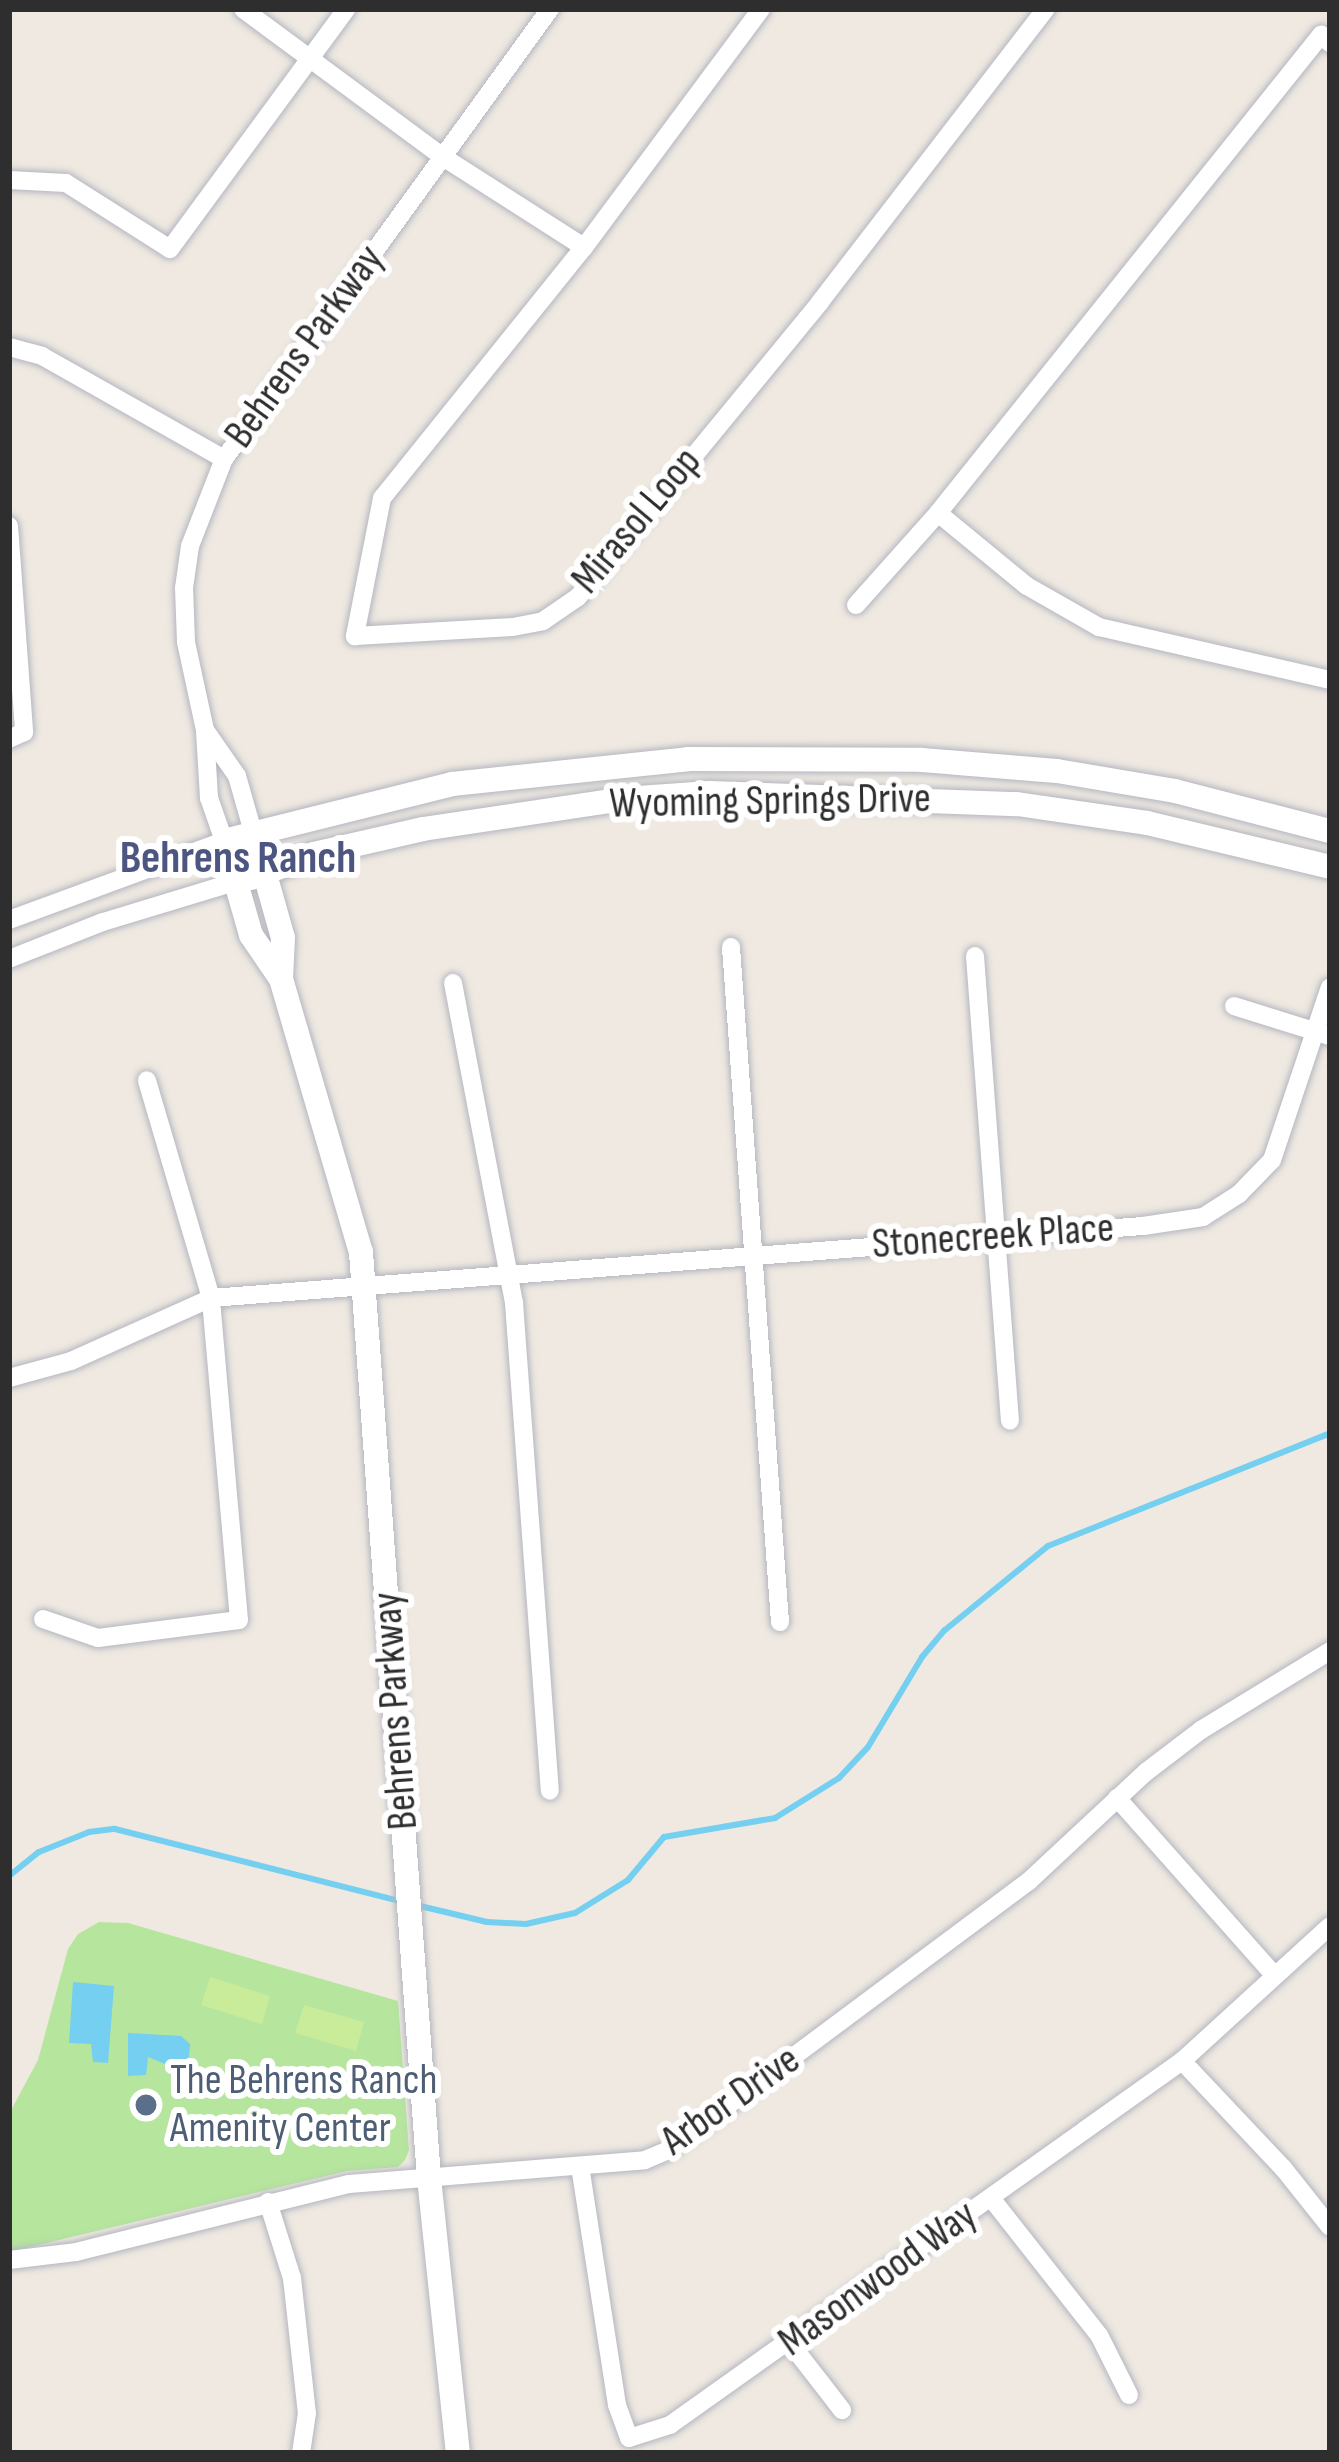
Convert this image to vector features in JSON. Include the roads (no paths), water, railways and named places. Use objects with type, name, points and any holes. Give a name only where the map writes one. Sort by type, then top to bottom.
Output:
[{"type":"street","points":[[243,9],[313,56],[443,157],[584,247]]},
{"type":"street","points":[[9,180],[66,183],[170,249],[346,9]]},
{"type":"street","name":"Behrens Parkway","points":[[281,979],[259,953],[209,798],[206,730],[185,643],[184,588],[190,546],[224,459],[550,9]]},
{"type":"street","name":"Mirasol Loop","points":[[760,9],[584,247],[382,499],[355,636],[513,627],[543,621],[578,596],[820,302],[1046,9]]},
{"type":"street","points":[[856,605],[938,513],[1321,34],[1330,43]]},
{"type":"street","points":[[9,346],[42,356],[224,459]]},
{"type":"street","points":[[938,513],[1027,586],[1099,626],[1330,680]]},
{"type":"street","points":[[9,526],[24,732],[9,739]]},
{"type":"street","name":"Behrens Parkway","points":[[206,730],[237,776],[266,873],[283,938],[281,979],[352,1210],[365,1284],[430,2178],[458,2453]]},
{"type":"street","name":"Wyoming Springs Drive","points":[[9,920],[253,832],[452,784],[688,759],[793,755],[1057,770],[1175,791],[1330,831]]},
{"type":"street","name":"Wyoming Springs Drive","points":[[9,959],[103,922],[314,854],[446,825],[604,802],[710,794],[1017,804],[1147,823],[1330,867]]},
{"type":"street","points":[[730,947],[780,1622]]},
{"type":"street","points":[[975,956],[1010,1421]]},
{"type":"street","points":[[453,983],[510,1272],[550,1791]]},
{"type":"street","name":"Stonecreek Place","points":[[9,1378],[71,1361],[211,1298],[1182,1222],[1221,1207],[1272,1160],[1323,1034],[1330,987]]},
{"type":"street","points":[[1234,1006],[1323,1034]]},
{"type":"street","points":[[43,1619],[98,1638],[239,1619],[211,1298],[147,1080]]},
{"type":"street","name":"Arbor Drive","points":[[9,2260],[76,2252],[349,2184],[644,2160],[695,2133],[1029,1881],[1117,1798],[1201,1730],[1330,1651]]},
{"type":"street","points":[[1117,1798],[1274,1975]]},
{"type":"street","name":"Masonwood Way","points":[[580,2166],[617,2405],[629,2438],[670,2425],[1182,2061],[1330,1926]]},
{"type":"street","points":[[1182,2061],[1283,2168],[1330,2227]]},
{"type":"street","points":[[991,2198],[1099,2335],[1129,2395]]},
{"type":"street","points":[[268,2202],[292,2278],[307,2413],[301,2453]]},
{"type":"street","points":[[790,2343],[842,2410]]},
{"type":"water","points":[[73,1982],[114,1986],[108,2063],[93,2062],[91,2044],[69,2043]]},
{"type":"water","points":[[128,2033],[181,2036],[190,2044],[189,2057],[182,2064],[165,2064],[148,2057],[146,2075],[128,2076]]},
{"type":"waterway","points":[[416,1905],[487,1922],[526,1924],[575,1913],[628,1880],[664,1837],[775,1818],[839,1778],[868,1747],[922,1657],[945,1630],[1048,1546],[1330,1433]]},
{"type":"waterway","points":[[9,1876],[39,1852],[89,1832],[115,1829],[403,1902]]},
{"type":"place","name":"The Behrens Ranch Amenity Center","points":[[146,2105]]},
{"type":"district","name":"Behrens Ranch","points":[[238,859]]}]
